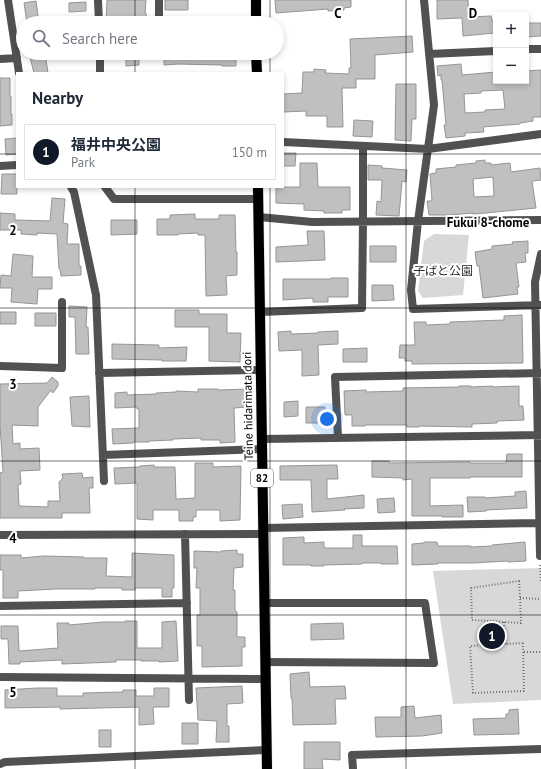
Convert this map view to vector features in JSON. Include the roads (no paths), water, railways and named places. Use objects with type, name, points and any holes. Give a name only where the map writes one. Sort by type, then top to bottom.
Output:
[{"type":"main road","points":[[256,0],[256,16]]},
{"type":"main road","points":[[256,60],[257,72]]},
{"type":"main road","name":"Teine hidarimata dori","points":[[258,188],[267,769]]},
{"type":"street","points":[[8,0],[16,52]]},
{"type":"street","points":[[98,0],[99,16]]},
{"type":"street","points":[[159,0],[159,16]]},
{"type":"street","points":[[424,0],[434,105],[418,221],[411,290],[413,309],[538,305]]},
{"type":"street","points":[[529,49],[541,49]]},
{"type":"street","points":[[429,54],[493,51]]},
{"type":"street","points":[[0,59],[16,58]]},
{"type":"street","points":[[17,60],[19,72]]},
{"type":"street","points":[[100,60],[100,72]]},
{"type":"street","points":[[284,142],[428,149],[541,134]]},
{"type":"street","points":[[260,312],[362,308],[363,146]]},
{"type":"street","points":[[0,166],[16,165]]},
{"type":"street","points":[[72,188],[74,192],[96,295],[104,481]]},
{"type":"street","points":[[106,188],[114,200],[258,199]]},
{"type":"street","points":[[259,217],[312,222],[541,220]]},
{"type":"street","points":[[540,556],[539,373],[538,305],[536,282],[541,254]]},
{"type":"street","points":[[0,366],[62,368],[62,302]]},
{"type":"street","points":[[99,373],[261,370]]},
{"type":"street","points":[[338,438],[335,377],[539,373]]},
{"type":"street","points":[[103,455],[338,438],[539,435]]},
{"type":"street","points":[[0,535],[185,534],[540,523]]},
{"type":"street","points":[[185,534],[189,700]]},
{"type":"street","points":[[0,606],[187,603]]},
{"type":"street","points":[[264,603],[425,603],[434,663],[265,662]]},
{"type":"street","points":[[0,677],[265,679]]},
{"type":"street","points":[[353,769],[352,755],[541,749]]},
{"type":"street","points":[[0,764],[5,762],[266,750]]},
{"type":"place","name":"福井中央公園","points":[[492,636]]},
{"type":"district","name":"Fukui 8-chome","points":[[488,222]]},
{"type":"park label","name":"子ばと公園","points":[[443,271]]}]
